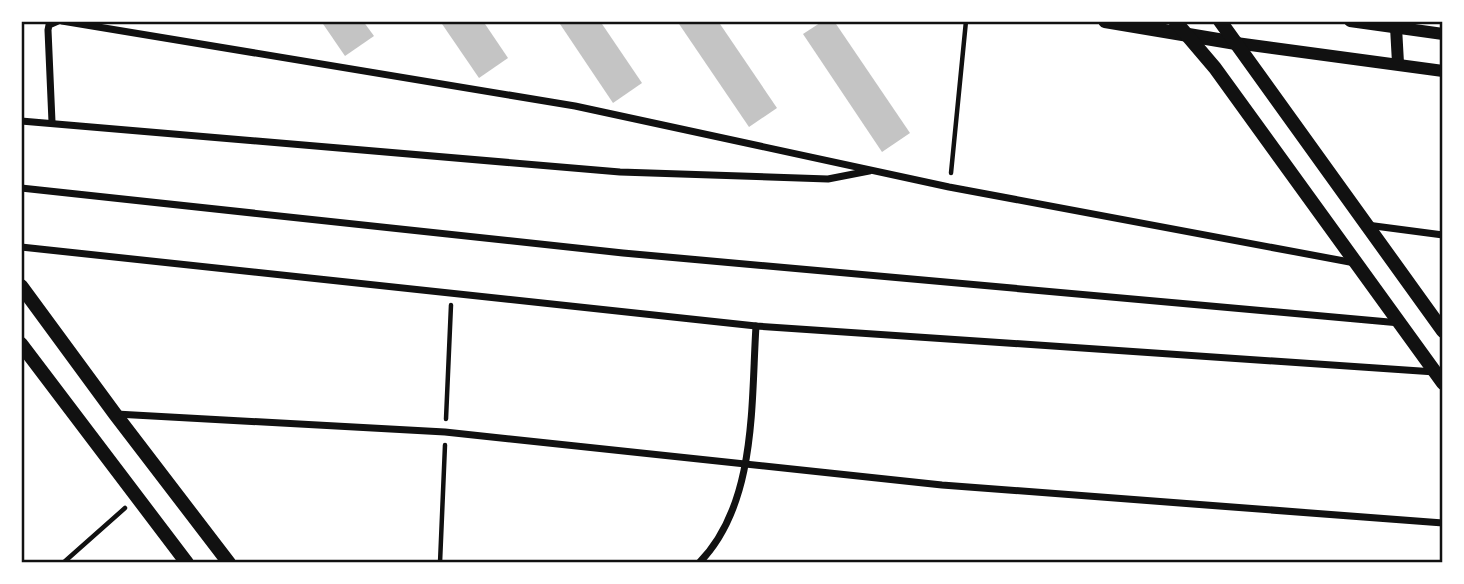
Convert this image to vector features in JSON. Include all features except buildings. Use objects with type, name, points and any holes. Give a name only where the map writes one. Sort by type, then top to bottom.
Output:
[{"type":"main road","points":[[1105,21],[1236,43]]},
{"type":"main road","points":[[1175,21],[1215,68],[1439,377]]},
{"type":"main road","points":[[1220,21],[1443,331]]},
{"type":"main road","points":[[21,286],[229,563]]},
{"type":"main road","points":[[21,344],[187,563]]},
{"type":"street","points":[[52,122],[48,30],[50,24],[60,21],[94,24],[575,106],[949,187],[1359,264]]},
{"type":"street","points":[[1350,21],[1394,24],[1443,34]]},
{"type":"street","points":[[1394,24],[1398,63]]},
{"type":"street","points":[[1236,43],[1443,71]]},
{"type":"street","points":[[21,121],[620,172],[828,179],[873,170]]},
{"type":"street","points":[[21,188],[623,253],[1400,323]]},
{"type":"street","points":[[1367,225],[1443,235]]},
{"type":"street","points":[[21,247],[756,326],[1172,352],[1439,377]]},
{"type":"street","points":[[699,563],[728,521],[746,466],[756,326]]},
{"type":"street","points":[[115,414],[445,432],[942,485],[1443,523]]},
{"type":"path","points":[[949,187],[966,21]]},
{"type":"path","points":[[63,563],[136,498]]}]
